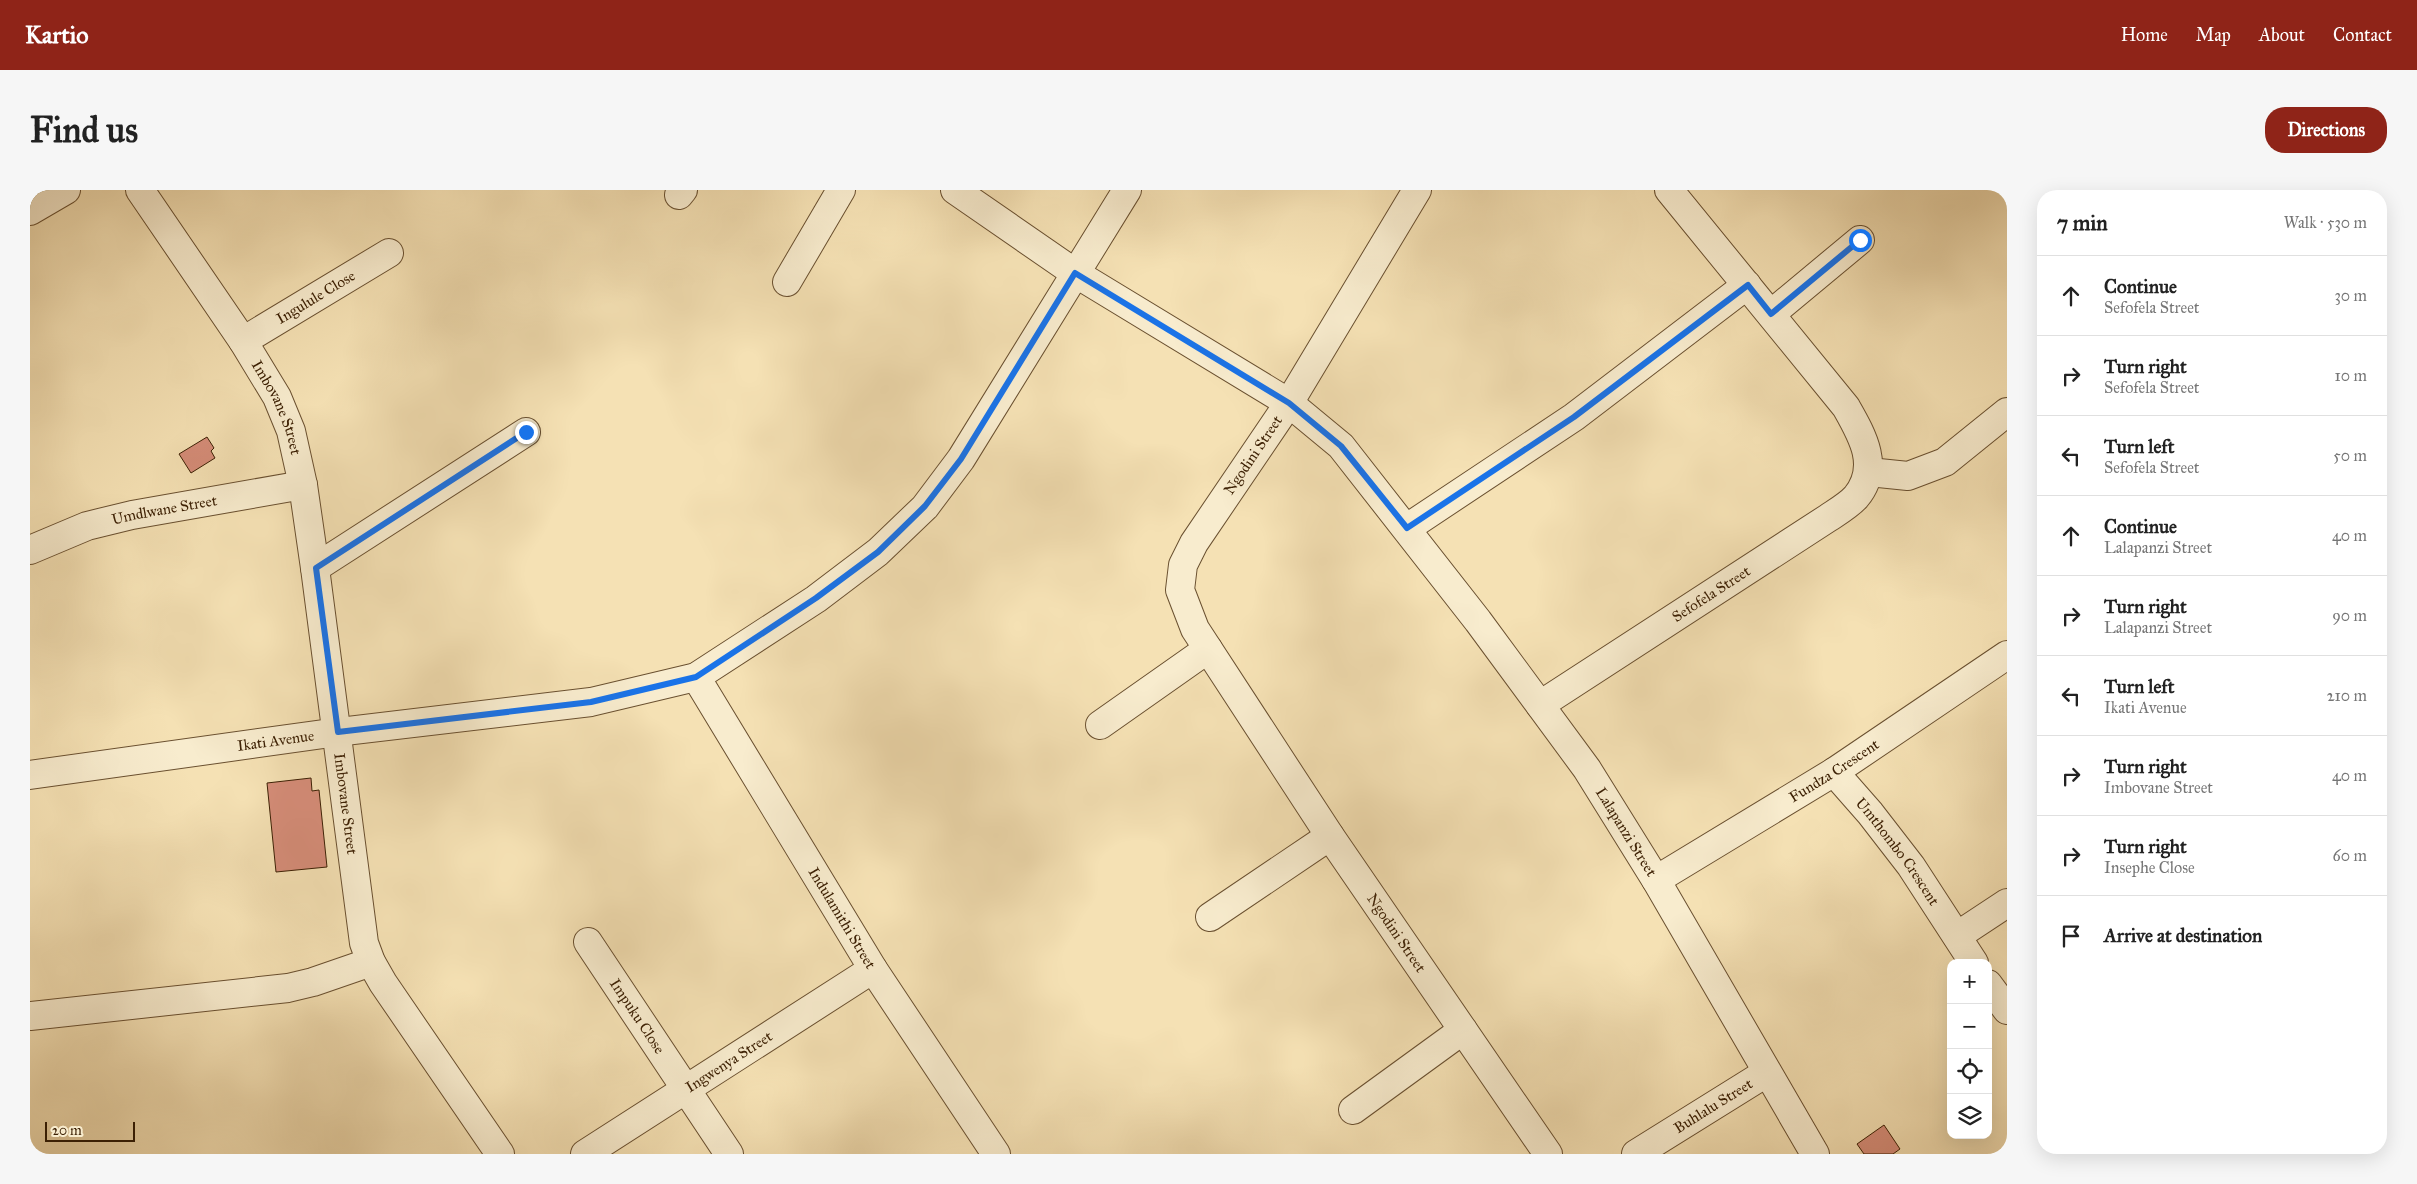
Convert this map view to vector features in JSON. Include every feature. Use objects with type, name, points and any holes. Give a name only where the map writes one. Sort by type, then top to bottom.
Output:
[{"type":"street","points":[[30,212],[66,190]]},
{"type":"street","name":"Imbovane Street","points":[[140,190],[243,341],[276,397],[291,431],[303,486],[316,568],[364,943],[370,962],[383,983],[500,1154]]},
{"type":"street","points":[[787,282],[841,190]]},
{"type":"street","name":"Lalapanzi Street","points":[[955,190],[1075,273],[1289,403],[1341,446],[1407,528],[1540,705],[1608,802],[1656,880],[1766,1073],[1815,1154]]},
{"type":"street","name":"Ikati Avenue","points":[[30,775],[338,732],[591,702],[696,677],[816,598],[878,552],[925,506],[961,459],[1127,190]]},
{"type":"street","name":"Ngodini Street","points":[[1417,190],[1289,403],[1194,543],[1183,565],[1180,590],[1186,610],[1208,649],[1330,836],[1548,1154]]},
{"type":"street","points":[[1669,190],[1846,407],[1863,436],[1869,458],[1869,472],[1908,476],[1944,462],[2007,412]]},
{"type":"street","points":[[1771,314],[1860,240]]},
{"type":"street","name":"Ingulule Close","points":[[243,341],[389,253]]},
{"type":"street","points":[[1407,528],[1574,417],[1748,285]]},
{"type":"street","points":[[316,568],[526,432]]},
{"type":"street","name":"Sefofela Street","points":[[1540,705],[1828,518],[1855,498],[1866,483],[1869,472]]},
{"type":"street","name":"Umdlwane Street","points":[[30,550],[86,526],[303,486]]},
{"type":"street","points":[[1100,725],[1208,649]]},
{"type":"street","name":"Fundza Crescent","points":[[1656,880],[1834,772],[2007,655]]},
{"type":"street","name":"Indulamithi Street","points":[[696,677],[873,968],[996,1154]]},
{"type":"street","name":"Umthombo Crescent","points":[[1834,772],[1891,838],[1971,959]]},
{"type":"street","points":[[1210,917],[1330,836]]},
{"type":"street","points":[[1957,936],[2007,903]]},
{"type":"street","name":"Impuku Close","points":[[588,942],[688,1089],[729,1154]]},
{"type":"street","points":[[30,1016],[288,988],[313,982],[370,962]]},
{"type":"street","name":"Ingwenya Street","points":[[584,1154],[688,1089],[873,968]]},
{"type":"street","points":[[1992,989],[2007,1010]]},
{"type":"street","points":[[1353,1110],[1463,1030]]},
{"type":"street","name":"Buhlalu Street","points":[[1636,1154],[1766,1073]]},
{"type":"building","points":[[207,437],[214,448],[211,451],[215,458],[191,473],[179,454]]},
{"type":"building","points":[[311,778],[312,791],[319,790],[327,867],[276,872],[267,783]]},
{"type":"building","points":[[1884,1125],[1900,1149],[1893,1154],[1864,1154],[1857,1144]]},
{"type":"route","points":[[526,432],[316,568],[338,732],[591,702],[696,677],[816,598],[878,552],[925,506],[961,459],[1075,273],[1289,403],[1310,419],[1341,446],[1407,528],[1574,417],[1748,285],[1771,314],[1860,240]]}]
